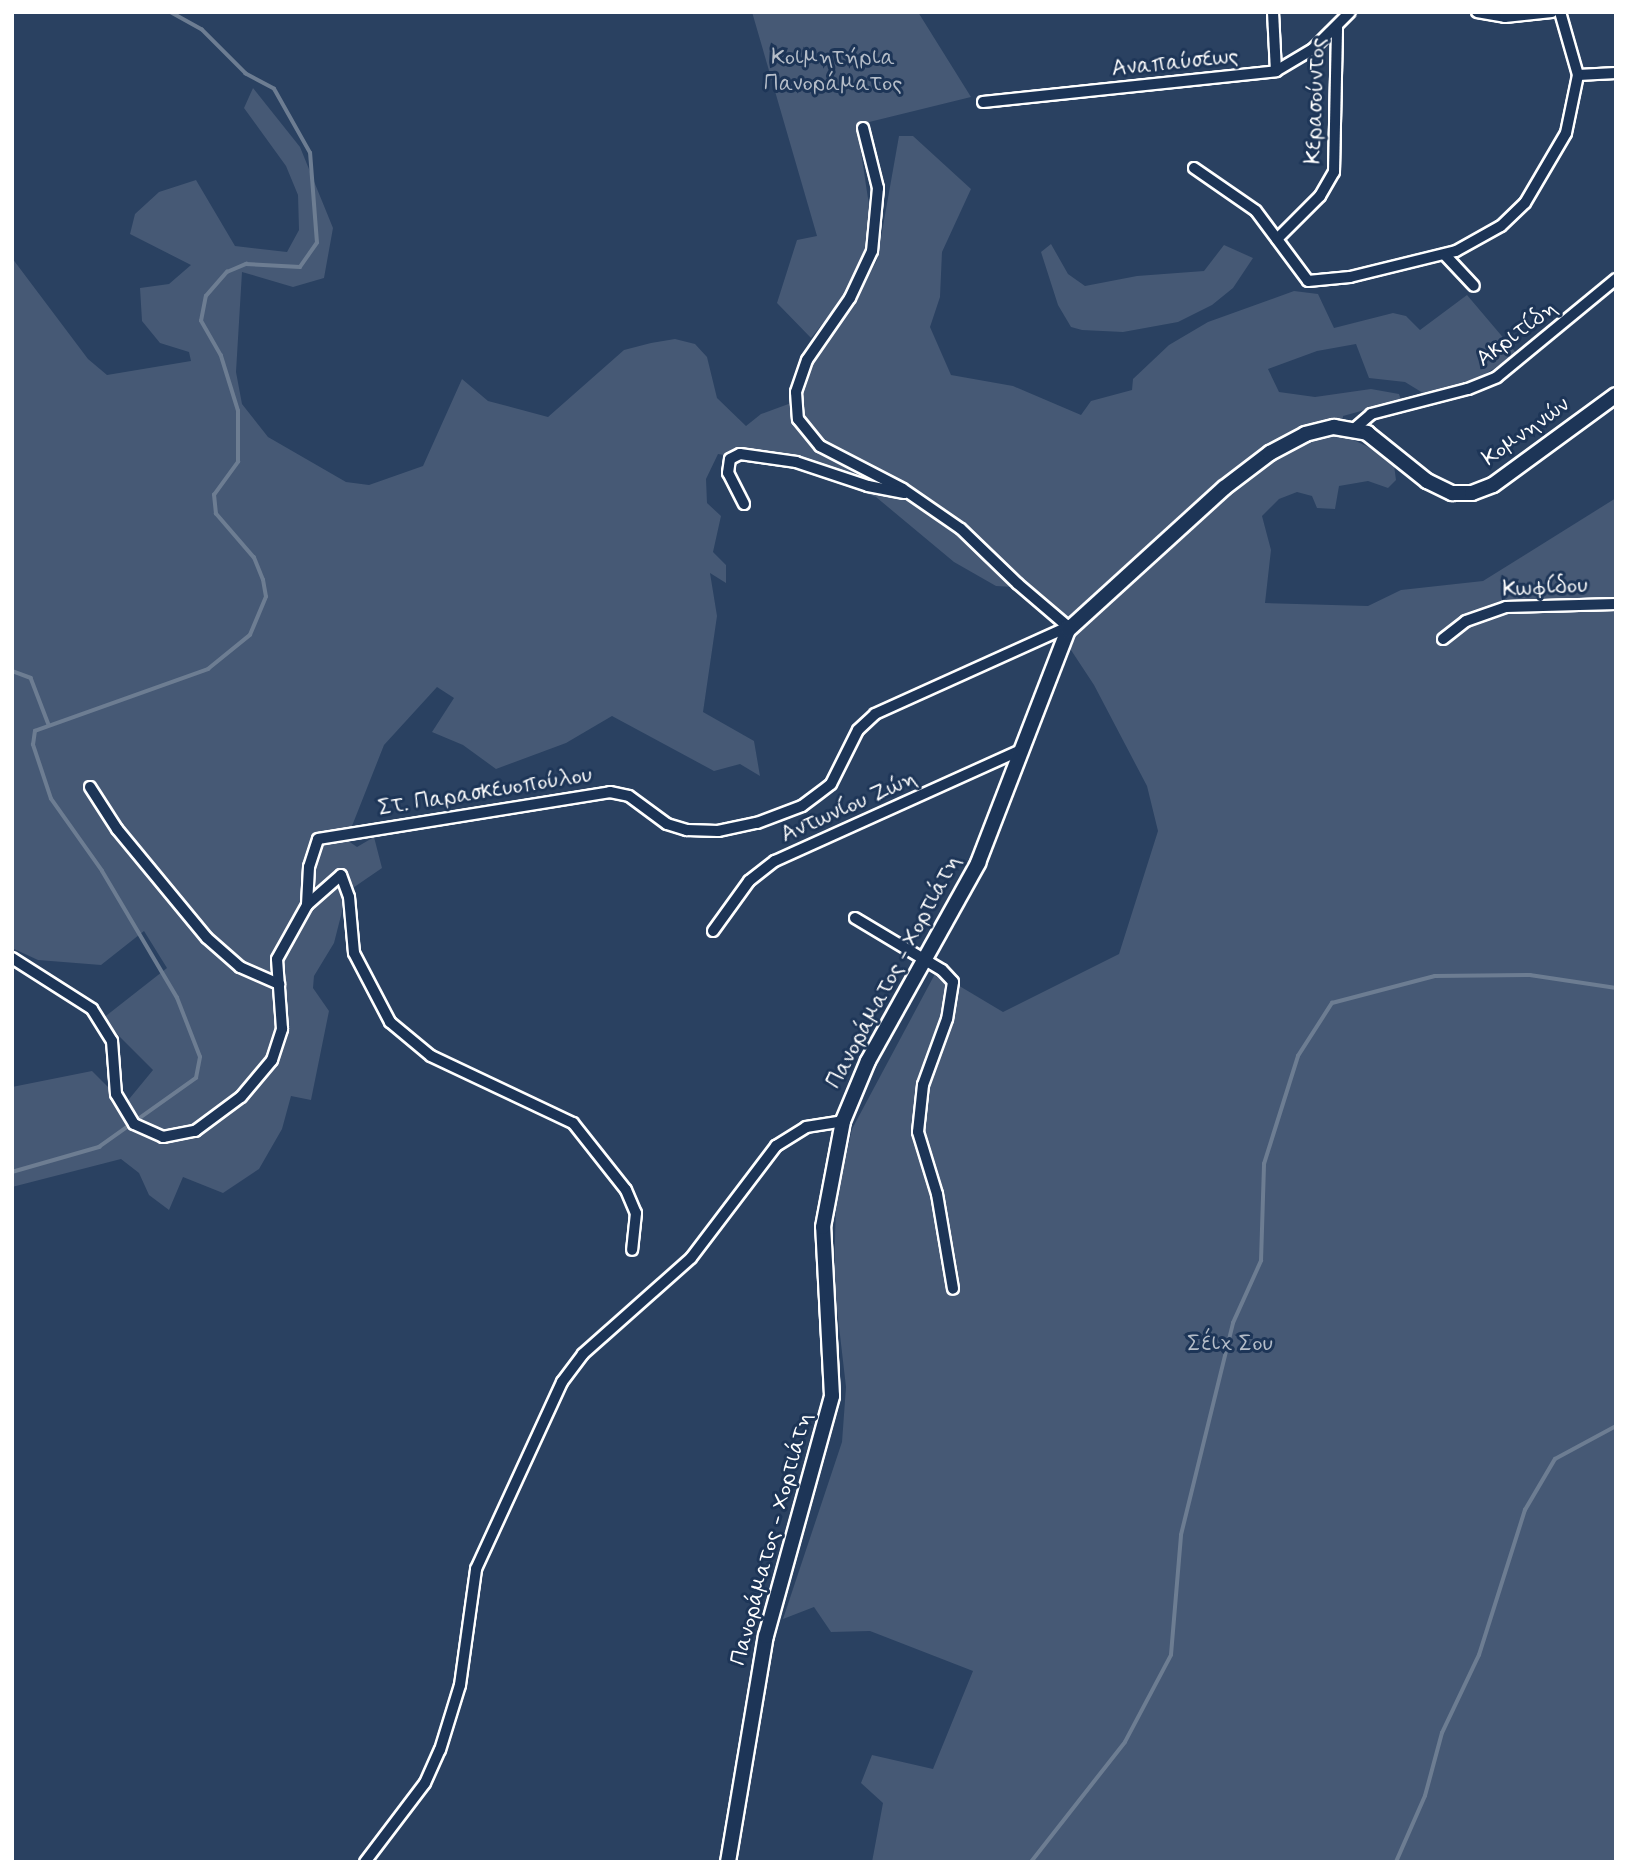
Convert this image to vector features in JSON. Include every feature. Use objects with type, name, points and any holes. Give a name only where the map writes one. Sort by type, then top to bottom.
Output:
[{"type":"main road","name":"Κομνηνών","points":[[1354,429],[1386,445],[1434,485],[1452,493],[1472,493],[1493,485],[1616,395]]},
{"type":"main road","name":"Πανοράματος - Χορτιάτη","points":[[728,1862],[766,1636],[832,1396],[823,1227],[843,1121],[869,1061],[978,863],[1024,748],[1052,664],[1072,625],[1259,461],[1315,431],[1354,429]]},
{"type":"street","points":[[1273,12],[1276,71]]},
{"type":"street","name":"Αναπαύσεως","points":[[983,102],[1276,71],[1305,56],[1350,12]]},
{"type":"street","points":[[1477,12],[1517,17],[1552,12]]},
{"type":"street","points":[[1194,168],[1203,178],[1245,202],[1277,239],[1299,274],[1312,281],[1445,256],[1501,226],[1538,186],[1566,133],[1578,75],[1560,12]]},
{"type":"street","name":"Κερασούντος","points":[[1277,239],[1314,202],[1334,172],[1337,27]]},
{"type":"street","points":[[1578,75],[1616,73]]},
{"type":"street","points":[[863,128],[878,188],[873,251],[850,298],[807,360],[795,410],[804,431],[820,446],[912,494],[961,529],[1018,584],[1066,625],[1072,625]]},
{"type":"street","points":[[1445,256],[1474,286]]},
{"type":"street","name":"Ακριτίδη","points":[[1354,429],[1371,414],[1461,391],[1497,377],[1616,279]]},
{"type":"street","points":[[744,504],[729,473],[730,459],[740,454],[796,462],[868,486],[912,494]]},
{"type":"street","name":"Κωφίδου","points":[[1443,639],[1466,621],[1506,607],[1616,604]]},
{"type":"street","name":"Στ. Παρασκευοπούλου","points":[[12,958],[92,1009],[112,1041],[120,1107],[134,1124],[163,1137],[209,1124],[242,1097],[272,1060],[282,1029],[277,959],[307,905],[313,849],[318,839],[328,835],[610,792],[629,796],[667,824],[687,830],[718,831],[757,823],[802,806],[831,784],[858,730],[875,714],[1072,625]]},
{"type":"street","name":"Αντωνίου Ζώη","points":[[713,931],[749,881],[775,861],[1024,748]]},
{"type":"street","points":[[90,786],[117,829],[207,938],[240,967],[279,984]]},
{"type":"street","points":[[307,905],[341,875],[349,897],[354,953],[390,1022],[431,1056],[573,1123],[626,1190],[636,1213],[632,1250]]},
{"type":"street","points":[[855,918],[953,982],[947,1019],[923,1085],[918,1132],[937,1194],[953,1289]]},
{"type":"street","points":[[365,1862],[425,1783],[440,1750],[460,1685],[476,1569],[562,1382],[583,1354],[691,1258],[720,1213],[776,1146],[806,1127],[843,1121]]},
{"type":"green space","name":"Κοιμητήρια Πανοράματος","points":[[752,12],[918,12],[971,97],[857,125],[870,212],[864,255],[844,297],[811,338],[777,303],[797,240],[817,236]]},
{"type":"green space","name":"Σέιχ Σου","points":[[253,88],[300,147],[333,228],[324,278],[293,287],[242,272],[236,372],[242,404],[268,437],[346,482],[369,485],[423,466],[462,379],[488,401],[548,417],[624,350],[651,343],[675,339],[695,344],[707,357],[717,398],[746,426],[761,414],[802,399],[815,357],[857,298],[877,260],[899,136],[913,136],[971,189],[942,252],[940,297],[930,327],[951,375],[1013,386],[1081,415],[1091,401],[1132,390],[1133,379],[1169,345],[1208,322],[1294,291],[1318,294],[1334,328],[1393,313],[1406,316],[1420,330],[1467,295],[1517,354],[1479,378],[1423,393],[1405,382],[1369,378],[1356,344],[1317,351],[1268,369],[1279,392],[1315,397],[1371,389],[1399,394],[1401,400],[1343,416],[1341,434],[1381,453],[1394,465],[1396,480],[1388,488],[1368,481],[1339,486],[1335,509],[1317,508],[1312,496],[1297,492],[1279,499],[1262,516],[1271,550],[1265,603],[1368,606],[1401,590],[1483,581],[1616,498],[1616,1862],[872,1862],[883,1803],[861,1783],[872,1755],[933,1769],[973,1671],[870,1631],[831,1632],[814,1607],[783,1619],[842,1442],[846,1387],[834,1283],[836,1200],[852,1129],[936,972],[1003,1012],[1119,954],[1158,831],[1147,786],[1094,685],[1069,647],[1087,619],[1062,618],[1030,588],[996,586],[954,562],[876,497],[796,467],[718,454],[706,479],[707,503],[721,516],[713,552],[726,565],[726,583],[710,573],[717,616],[703,712],[754,741],[760,776],[740,764],[714,771],[612,716],[566,743],[496,769],[463,745],[432,732],[454,698],[437,687],[384,745],[352,826],[338,834],[357,847],[374,837],[382,868],[347,892],[334,943],[314,976],[313,988],[329,1011],[311,1100],[291,1096],[282,1129],[259,1169],[223,1193],[183,1177],[169,1210],[149,1195],[139,1173],[121,1159],[12,1187],[12,1087],[92,1071],[125,1104],[153,1070],[102,1019],[167,968],[144,931],[101,965],[38,960],[12,948],[12,258],[88,359],[107,375],[191,361],[189,352],[160,343],[142,321],[140,288],[169,284],[191,265],[130,234],[135,214],[159,192],[196,180],[235,246],[287,252],[299,230],[298,195],[286,166],[244,108]]},
{"type":"green space","points":[[1051,244],[1068,274],[1085,286],[1137,276],[1204,271],[1224,245],[1253,258],[1233,288],[1212,305],[1178,322],[1123,332],[1082,330],[1071,327],[1058,305],[1041,252]]},
{"type":"waterway","points":[[12,1172],[99,1147],[196,1078],[200,1057],[177,998],[102,871],[51,799],[33,745],[35,731],[208,669],[250,635],[266,597],[263,580],[254,558],[216,514],[214,495],[238,462],[238,411],[221,356],[201,321],[206,296],[227,272],[246,264],[300,267],[317,243],[310,153],[274,89],[246,74],[202,30],[170,12]]},
{"type":"waterway","points":[[12,671],[31,678],[49,725]]},
{"type":"waterway","points":[[1031,1862],[1125,1742],[1171,1655],[1181,1535],[1233,1323],[1261,1261],[1264,1164],[1298,1056],[1332,1003],[1435,976],[1530,975],[1616,988]]},
{"type":"waterway","points":[[1396,1862],[1425,1796],[1442,1733],[1479,1655],[1525,1510],[1555,1459],[1616,1426]]}]
